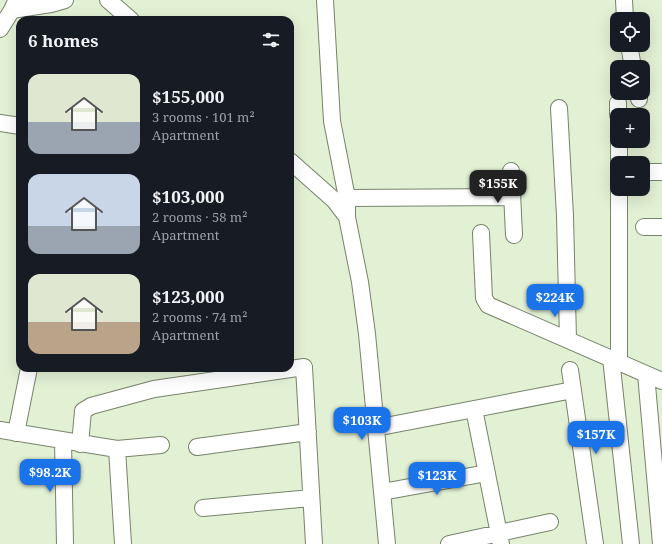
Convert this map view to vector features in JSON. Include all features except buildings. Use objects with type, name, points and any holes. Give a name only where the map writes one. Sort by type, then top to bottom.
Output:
[{"type":"street","points":[[0,29],[14,5],[51,4],[66,0]]},
{"type":"street","points":[[108,0],[126,16]]},
{"type":"street","points":[[325,0],[332,121],[347,198],[347,217],[360,282],[365,319],[387,544]]},
{"type":"street","points":[[624,0],[625,12]]},
{"type":"street","points":[[559,108],[565,216],[568,340]]},
{"type":"street","points":[[0,123],[16,125]]},
{"type":"street","points":[[294,165],[334,200],[347,217]]},
{"type":"street","points":[[511,171],[514,235]]},
{"type":"street","points":[[650,172],[662,172]]},
{"type":"street","points":[[619,196],[615,360],[631,544]]},
{"type":"street","points":[[347,198],[512,197]]},
{"type":"street","points":[[644,227],[662,227]]},
{"type":"street","points":[[481,233],[484,298],[488,305],[662,381]]},
{"type":"street","points":[[294,368],[304,367],[314,544]]},
{"type":"street","points":[[570,370],[595,544]]},
{"type":"street","points":[[16,433],[28,372]]},
{"type":"street","points":[[80,444],[83,411],[91,406],[154,389],[270,372]]},
{"type":"street","points":[[646,374],[661,544]]},
{"type":"street","points":[[375,428],[574,390]]},
{"type":"street","points":[[474,409],[500,539]]},
{"type":"street","points":[[0,430],[116,449],[161,445]]},
{"type":"street","points":[[197,447],[308,432]]},
{"type":"street","points":[[64,441],[65,544]]},
{"type":"street","points":[[116,449],[123,544]]},
{"type":"street","points":[[382,492],[487,473]]},
{"type":"street","points":[[203,508],[311,498]]},
{"type":"street","points":[[449,544],[500,539],[550,522]]}]
